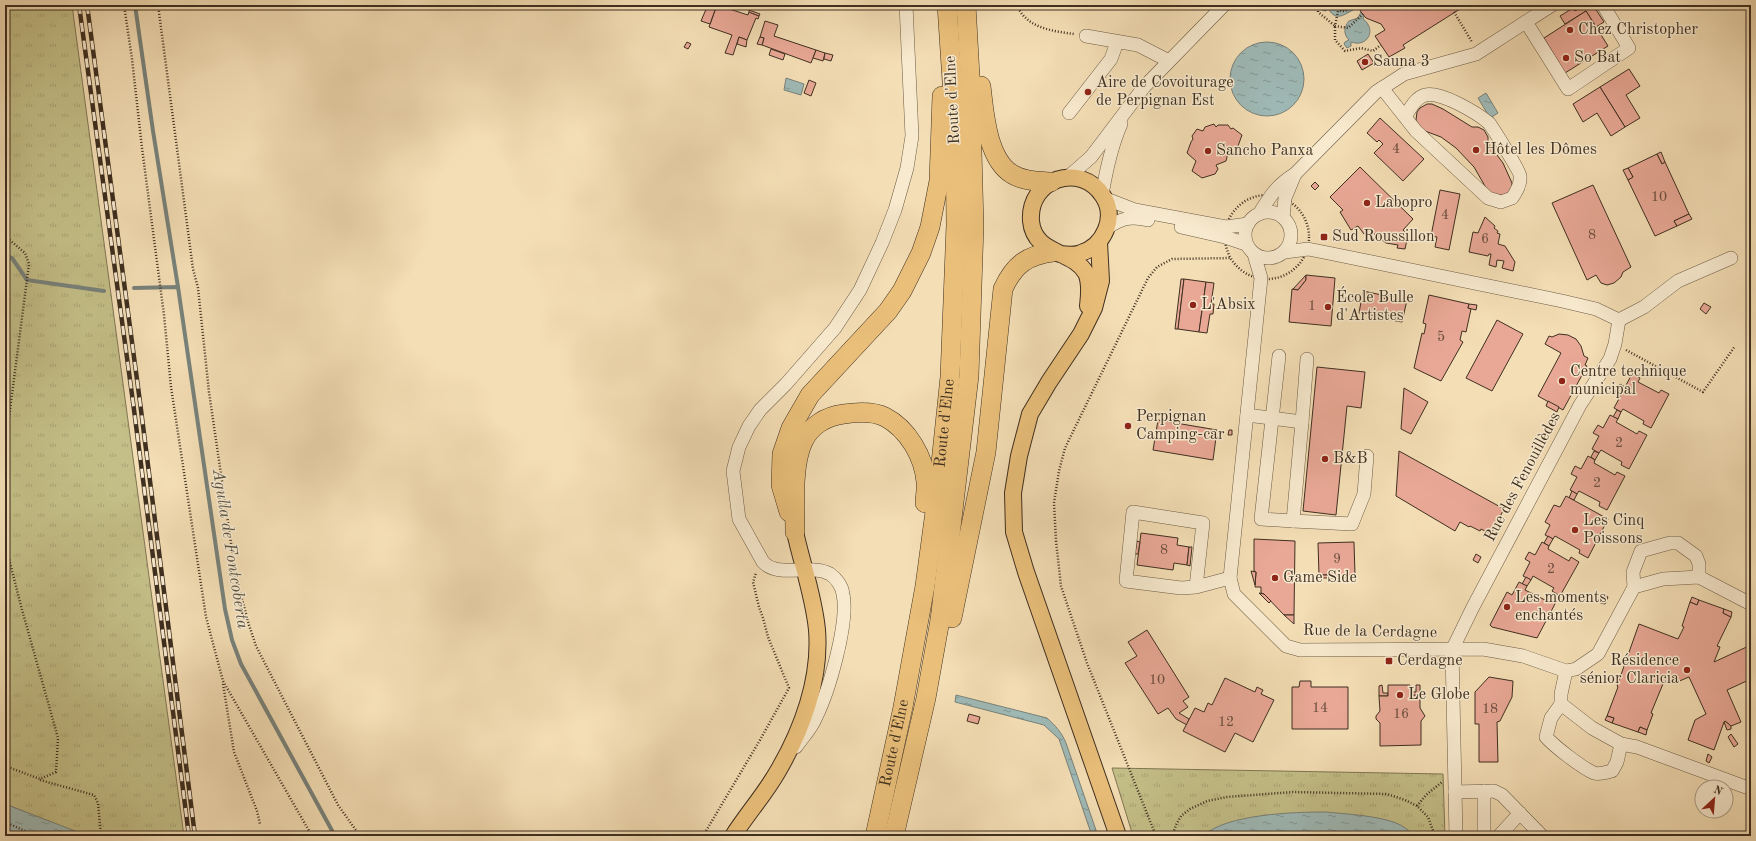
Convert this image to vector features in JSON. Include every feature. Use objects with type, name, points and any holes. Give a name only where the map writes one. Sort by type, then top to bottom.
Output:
[{"type":"highway","points":[[795,532],[782,485],[782,454],[791,428],[810,395],[888,311],[902,291],[921,253],[930,227],[940,181],[942,5]]},
{"type":"highway","name":"Route d'Elne","points":[[875,836],[904,707],[924,586],[939,482],[950,376],[956,225],[955,127],[947,5]]},
{"type":"highway","name":"Route d'Elne","points":[[894,836],[926,698],[940,620],[970,376],[974,226],[970,76],[966,5]]},
{"type":"highway","points":[[977,5],[981,87],[989,137],[996,157],[1011,174],[1025,180],[1060,180]]},
{"type":"highway","points":[[894,836],[923,738],[949,634],[986,452],[1003,289],[1014,269],[1024,261],[1042,253],[1057,253]]},
{"type":"highway","points":[[795,532],[795,475],[803,442],[813,426],[834,415],[860,412],[885,417],[902,431],[914,446],[924,466],[926,483],[923,527],[914,600],[867,836]]},
{"type":"main road","points":[[1057,253],[1071,255],[1091,249],[1099,242],[1107,228],[1108,213],[1103,197],[1093,186],[1082,179],[1060,180],[1041,189],[1034,200],[1031,211],[1031,223],[1035,235],[1043,245],[1057,253],[1074,262],[1086,273],[1090,292],[1088,312],[1081,334]]},
{"type":"main road","points":[[1099,242],[1101,281],[1094,308],[1081,334],[1048,382],[1030,414],[1018,456],[1013,493],[1014,532],[1026,572],[1118,836]]},
{"type":"main road","points":[[733,836],[777,773],[794,742],[802,722],[816,669],[817,630],[795,532]]},
{"type":"street","points":[[777,773],[816,719],[831,679],[842,625],[843,593],[837,580],[821,571],[780,569],[766,565],[763,562],[739,519],[733,471],[739,447],[749,426],[760,410],[786,384],[835,328],[860,290],[882,243],[895,210],[907,168],[912,136],[906,5]]},
{"type":"street","points":[[1060,180],[1091,157],[1130,105],[1169,61],[1224,5]]},
{"type":"street","points":[[1526,22],[1568,89],[1629,48],[1604,5]]},
{"type":"street","points":[[1259,214],[1271,194],[1281,183],[1295,174],[1376,92],[1404,74],[1476,54],[1526,22],[1545,7]]},
{"type":"street","points":[[1086,36],[1138,45],[1169,61]]},
{"type":"street","points":[[1069,113],[1111,59],[1117,42]]},
{"type":"street","points":[[1382,88],[1416,131],[1488,198],[1501,202],[1512,198],[1519,187],[1520,175],[1490,124],[1465,108],[1438,95],[1425,95],[1414,103],[1405,117]]},
{"type":"street","points":[[1130,105],[1116,136],[1107,167],[1103,197],[1135,210],[1225,232],[1267,259],[1308,249],[1562,301],[1596,309],[1619,320],[1644,307],[1678,281],[1731,258]]},
{"type":"street","points":[[1282,217],[1285,198],[1295,174]]},
{"type":"street","points":[[1250,249],[1245,230],[1248,224],[1252,218],[1259,214],[1271,212],[1282,217],[1288,223],[1291,230],[1292,238],[1280,255]]},
{"type":"street","points":[[1107,228],[1119,220],[1135,217],[1225,232],[1248,224]]},
{"type":"street","points":[[1291,230],[1308,249]]},
{"type":"street","name":"Rue de la Cerdagne","points":[[1250,249],[1261,278],[1230,578],[1234,594],[1286,646],[1300,650],[1483,650],[1523,656],[1560,669]]},
{"type":"street","name":"Rue de la Cerdagne","points":[[1261,278],[1280,255]]},
{"type":"street","name":"Rue des Fenouillèdes","points":[[1452,650],[1580,405],[1610,359],[1615,344],[1619,320]]},
{"type":"street","points":[[1279,356],[1261,519],[1352,524],[1364,494],[1368,456]]},
{"type":"street","points":[[1293,521],[1307,359]]},
{"type":"street","points":[[1247,415],[1302,422]]},
{"type":"street","points":[[1196,587],[1203,523],[1133,512],[1126,581],[1181,588],[1196,587],[1230,578]]},
{"type":"street","points":[[1621,744],[1617,762],[1612,770],[1602,773],[1594,773],[1555,747],[1546,737],[1551,718],[1561,704],[1560,669],[1576,669],[1598,654],[1634,587],[1633,572],[1641,551],[1670,543],[1678,543],[1696,556],[1699,564],[1699,577]]},
{"type":"street","points":[[1634,587],[1663,579],[1699,577],[1751,604]]},
{"type":"street","points":[[1452,650],[1456,836]]},
{"type":"street","points":[[1561,704],[1592,728],[1621,744],[1637,747],[1751,789]]},
{"type":"street","points":[[1454,782],[1484,791],[1494,791],[1502,795],[1542,836]]},
{"type":"street","points":[[1484,791],[1484,836]]},
{"type":"street","points":[[1499,836],[1520,814]]},
{"type":"path","points":[[124,5],[151,206],[176,418],[206,617],[223,681],[234,752],[260,824]]},
{"type":"path","points":[[158,5],[193,269],[198,288],[209,392],[236,577],[242,602],[256,646],[338,805],[360,836]]},
{"type":"path","points":[[649,5],[655,9]]},
{"type":"path","points":[[1017,5],[1020,13],[1032,23],[1050,30],[1086,36]]},
{"type":"path","points":[[1318,5],[1318,12],[1335,26],[1348,28],[1362,14]]},
{"type":"path","points":[[1358,6],[1343,11],[1338,11],[1335,26],[1336,40],[1345,51],[1361,48],[1373,51],[1381,45]]},
{"type":"path","points":[[1454,12],[1474,44]]},
{"type":"path","points":[[1271,194],[1285,198],[1301,211],[1308,224],[1310,237],[1308,249],[1303,261],[1294,270],[1283,276],[1271,279],[1261,278],[1243,272],[1231,258],[1226,245],[1225,232],[1232,212],[1243,202],[1258,195],[1271,194]]},
{"type":"path","points":[[5,236],[26,254],[29,264],[5,448]]},
{"type":"path","points":[[1156,836],[1087,663],[1061,586],[1056,541],[1054,503],[1059,471],[1065,448],[1148,278],[1157,267],[1172,259],[1231,258]]},
{"type":"path","points":[[1615,344],[1703,392],[1735,346]]},
{"type":"path","points":[[5,539],[21,606],[58,738],[56,772],[40,779]]},
{"type":"path","points":[[703,836],[789,688],[768,637],[753,582],[753,577],[763,562]]},
{"type":"path","points":[[223,681],[312,836]]},
{"type":"path","points":[[5,766],[40,779],[94,795],[98,803],[101,836]]},
{"type":"path","points":[[1417,806],[1426,795],[1443,781],[1454,782]]},
{"type":"path","points":[[1172,836],[1181,816],[1190,809],[1207,801],[1227,797],[1293,792],[1388,794],[1417,806],[1428,817],[1435,836]]},
{"type":"path","points":[[5,822],[36,836]]},
{"type":"green space","points":[[5,5],[72,5],[184,836],[86,836],[5,804]]},
{"type":"green space","points":[[1112,768],[1443,774],[1445,836],[1133,836]]},
{"type":"water","points":[[1322,5],[1358,5],[1358,8],[1342,16],[1335,16],[1328,8],[1326,11],[1322,10]]},
{"type":"water","points":[[1361,12],[1364,15],[1363,19],[1369,28],[1369,36],[1362,42],[1351,42],[1351,46],[1347,48],[1344,44],[1349,40],[1345,33],[1346,26],[1349,21],[1358,18]]},
{"type":"water","points":[[1267,42],[1281,45],[1293,53],[1301,65],[1304,79],[1301,93],[1293,105],[1281,113],[1267,116],[1253,113],[1241,105],[1233,93],[1230,79],[1233,65],[1241,53],[1253,45]]},
{"type":"water","points":[[786,78],[804,84],[801,95],[784,90]]},
{"type":"water","points":[[1486,93],[1498,113],[1490,118],[1478,98]]},
{"type":"water","points":[[956,695],[1047,718],[1053,723],[1066,743],[1098,836],[1092,836],[1059,739],[1044,725],[955,702]]},
{"type":"water","points":[[5,804],[75,831],[86,836],[5,836]]},
{"type":"water","points":[[1326,812],[1386,820],[1404,827],[1414,836],[1203,836],[1227,823],[1244,819],[1279,814]]},
{"type":"building","points":[[717,5],[748,15],[749,12],[759,16],[758,19],[756,18],[747,40],[739,37],[733,55],[725,53],[732,35],[709,27]]},
{"type":"building","points":[[1358,5],[1457,5],[1460,9],[1403,45],[1405,48],[1389,57],[1375,36],[1385,30],[1381,24],[1366,18]]},
{"type":"building","points":[[1593,5],[1604,22],[1596,27],[1586,11],[1565,24],[1560,16],[1573,8],[1575,11],[1578,9],[1576,6]]},
{"type":"building","points":[[707,7],[715,10],[710,24],[701,21]]},
{"type":"building","points":[[749,10],[760,14],[759,16],[749,12]]},
{"type":"building","points":[[1586,11],[1608,46],[1565,73],[1544,38]]},
{"type":"building","points":[[765,21],[778,25],[774,36],[816,50],[811,63],[762,45],[764,38],[760,37]]},
{"type":"building","points":[[739,37],[747,40],[746,47],[737,44]]},
{"type":"building","points":[[760,37],[764,38],[762,45],[757,44]]},
{"type":"building","points":[[687,42],[691,44],[688,49],[684,47]]},
{"type":"building","points":[[771,49],[785,54],[783,60],[769,55]]},
{"type":"building","points":[[816,50],[825,53],[823,61],[813,58]]},
{"type":"building","points":[[825,53],[833,55],[831,61],[824,59]]},
{"type":"building","name":"Sauna 3","points":[[1368,54],[1374,63],[1362,70],[1357,61]]},
{"type":"building","points":[[1629,69],[1640,86],[1626,95],[1640,118],[1625,127],[1600,87]]},
{"type":"building","points":[[809,80],[816,83],[811,96],[804,93]]},
{"type":"building","points":[[1600,87],[1625,127],[1611,136],[1597,113],[1583,122],[1573,104]]},
{"type":"building","name":"Hôtel les Dômes","points":[[1427,104],[1432,104],[1443,109],[1472,127],[1478,127],[1484,130],[1488,137],[1488,143],[1503,163],[1512,183],[1512,187],[1506,196],[1489,193],[1474,167],[1456,148],[1441,137],[1425,131],[1419,126],[1416,120],[1417,112],[1420,108]]},
{"type":"building","points":[[1380,118],[1424,159],[1403,181],[1374,153],[1383,144],[1379,140],[1377,142],[1367,133]]},
{"type":"building","name":"Sancho Panxa","points":[[1214,124],[1216,127],[1218,125],[1228,125],[1231,129],[1233,128],[1242,135],[1238,146],[1229,149],[1226,161],[1216,165],[1218,169],[1215,174],[1202,178],[1192,171],[1196,161],[1187,153],[1193,139],[1192,136],[1197,129],[1203,131],[1205,127]]},
{"type":"building","points":[[1661,152],[1665,162],[1662,164],[1657,154]]},
{"type":"building","points":[[1657,154],[1662,164],[1665,162],[1689,214],[1674,221],[1677,226],[1655,236],[1628,180],[1633,177],[1628,168]]},
{"type":"building","name":"Labopro","points":[[1360,167],[1413,219],[1403,230],[1408,235],[1405,249],[1397,248],[1398,245],[1386,243],[1380,238],[1378,240],[1371,229],[1364,234],[1358,226],[1351,230],[1340,212],[1343,210],[1330,197]]},
{"type":"building","points":[[1628,168],[1633,177],[1628,180],[1623,170]]},
{"type":"building","points":[[1315,182],[1319,186],[1315,190],[1311,186]]},
{"type":"building","points":[[1593,185],[1631,267],[1623,272],[1621,277],[1614,283],[1607,285],[1601,283],[1596,275],[1587,280],[1552,203]]},
{"type":"building","points":[[1440,190],[1460,194],[1449,250],[1435,247],[1437,237],[1431,236]]},
{"type":"building","points":[[1689,214],[1692,219],[1677,226],[1674,221]]},
{"type":"building","points":[[1485,217],[1495,226],[1494,228],[1498,231],[1497,233],[1500,234],[1498,244],[1505,246],[1515,262],[1513,271],[1502,268],[1504,261],[1497,260],[1496,267],[1489,265],[1491,254],[1488,256],[1469,252],[1473,232],[1478,233]]},
{"type":"building","points":[[1306,275],[1306,280],[1298,290],[1293,289]]},
{"type":"building","points":[[1306,275],[1335,278],[1331,326],[1289,322],[1292,289],[1298,290],[1306,280]]},
{"type":"building","points":[[1181,279],[1184,279],[1178,329],[1175,329]]},
{"type":"building","points":[[1184,279],[1206,282],[1199,332],[1178,329]]},
{"type":"building","points":[[1206,282],[1214,283],[1211,304],[1214,304],[1213,314],[1210,314],[1207,333],[1199,332]]},
{"type":"building","points":[[1363,291],[1382,295],[1386,300],[1390,296],[1407,300],[1402,322],[1396,321],[1396,317],[1389,316],[1384,311],[1375,316],[1359,313]]},
{"type":"building","points":[[1382,295],[1390,296],[1386,300]]},
{"type":"building","points":[[1429,295],[1469,304],[1468,308],[1471,309],[1466,332],[1462,331],[1460,340],[1463,342],[1441,381],[1414,368],[1422,333],[1424,334],[1426,324],[1423,323]]},
{"type":"building","points":[[1704,303],[1711,307],[1706,314],[1700,309]]},
{"type":"building","points":[[1469,304],[1477,305],[1476,310],[1468,308]]},
{"type":"building","points":[[1384,311],[1389,316],[1396,317],[1396,321],[1375,316]]},
{"type":"building","points":[[1497,320],[1523,334],[1492,391],[1466,378]]},
{"type":"building","name":"Centre technique municipal","points":[[1559,334],[1568,335],[1576,339],[1581,346],[1584,356],[1588,358],[1585,365],[1587,366],[1563,410],[1538,396],[1561,353],[1545,344],[1549,336],[1552,337]]},
{"type":"building","name":"B&B","points":[[1317,367],[1365,372],[1361,408],[1347,406],[1336,515],[1303,511]]},
{"type":"building","points":[[1632,374],[1640,378],[1638,382],[1659,393],[1661,390],[1669,394],[1651,428],[1643,424],[1644,421],[1623,409],[1621,412],[1614,408],[1621,395],[1615,392],[1620,384],[1625,387]]},
{"type":"building","points":[[1404,388],[1428,402],[1411,434],[1401,429]]},
{"type":"building","points":[[1548,401],[1559,407],[1557,412],[1546,406]]},
{"type":"building","points":[[1617,410],[1621,412],[1618,419],[1613,417]]},
{"type":"building","name":"Les Cinq Poissons","points":[[1610,415],[1618,419],[1616,422],[1637,434],[1639,431],[1647,435],[1629,469],[1621,465],[1622,462],[1601,450],[1599,453],[1592,449],[1599,436],[1593,433],[1598,425],[1603,428]]},
{"type":"building","points":[[1158,420],[1217,430],[1213,460],[1153,450]]},
{"type":"building","points":[[1229,430],[1232,430],[1232,435],[1228,435]]},
{"type":"building","points":[[1399,451],[1504,509],[1491,534],[1481,529],[1480,531],[1470,526],[1469,527],[1460,522],[1455,531],[1396,496]]},
{"type":"building","points":[[1594,451],[1599,453],[1595,460],[1591,457]]},
{"type":"building","name":"Les Cinq Poissons","points":[[1588,456],[1595,460],[1594,463],[1615,475],[1617,472],[1625,476],[1607,510],[1599,506],[1600,502],[1579,491],[1577,494],[1570,490],[1577,477],[1571,474],[1575,466],[1581,469]]},
{"type":"building","points":[[1572,491],[1577,494],[1574,500],[1569,498]]},
{"type":"building","name":"Les Cinq Poissons","points":[[1566,496],[1608,519],[1588,558],[1579,553],[1580,550],[1555,536],[1553,539],[1545,535],[1550,525],[1545,522],[1554,505],[1560,507]]},
{"type":"building","points":[[1141,533],[1178,538],[1177,545],[1189,547],[1187,565],[1174,563],[1173,570],[1137,565]]},
{"type":"building","points":[[1548,536],[1553,539],[1549,546],[1544,543]]},
{"type":"building","name":"Game Side","points":[[1254,539],[1295,541],[1294,615],[1284,615],[1264,594],[1261,593],[1261,587],[1255,587],[1256,572],[1254,571]]},
{"type":"building","points":[[1137,541],[1140,542],[1138,554],[1135,554]]},
{"type":"building","points":[[1354,542],[1355,575],[1346,575],[1346,578],[1339,578],[1339,575],[1319,575],[1318,543]]},
{"type":"building","name":"Les Cinq Poissons","points":[[1542,542],[1549,546],[1548,549],[1569,561],[1571,557],[1579,562],[1560,596],[1552,591],[1554,588],[1533,576],[1531,580],[1523,576],[1530,562],[1525,559],[1529,552],[1535,555]]},
{"type":"building","points":[[1189,547],[1192,547],[1190,566],[1187,565]]},
{"type":"building","points":[[1476,554],[1481,557],[1478,563],[1473,560]]},
{"type":"building","points":[[1251,571],[1256,572],[1255,585]]},
{"type":"building","points":[[1319,575],[1339,575],[1339,578],[1319,578]]},
{"type":"building","points":[[1526,577],[1531,580],[1527,586],[1522,584]]},
{"type":"building","points":[[1519,582],[1527,586],[1525,590],[1547,601],[1548,598],[1556,602],[1537,638],[1492,627],[1490,625],[1507,592],[1512,595]]},
{"type":"building","points":[[1259,593],[1264,594],[1271,601],[1269,603]]},
{"type":"building","points":[[1604,595],[1608,597],[1605,604],[1600,603]]},
{"type":"building","points":[[1692,597],[1699,600],[1697,605],[1690,602]]},
{"type":"building","name":"Résidence sénior Claricia","points":[[1699,600],[1724,609],[1723,613],[1731,617],[1717,646],[1720,647],[1714,662],[1751,645],[1751,679],[1727,690],[1741,722],[1731,726],[1725,721],[1724,722],[1714,750],[1688,740],[1695,720],[1706,714],[1689,677],[1677,682],[1665,679],[1651,713],[1653,714],[1647,730],[1640,727],[1638,732],[1612,723],[1614,718],[1607,716],[1639,624],[1678,639],[1684,627],[1682,626],[1690,602],[1697,605]]},
{"type":"building","points":[[1724,609],[1732,612],[1731,617],[1723,613]]},
{"type":"building","points":[[1284,615],[1294,615],[1294,624]]},
{"type":"building","points":[[1147,630],[1189,697],[1183,701],[1188,707],[1179,713],[1189,719],[1187,725],[1176,719],[1168,708],[1158,714],[1125,663],[1137,656],[1128,642]]},
{"type":"building","points":[[1489,677],[1513,681],[1512,697],[1500,721],[1497,722],[1498,762],[1479,762],[1479,724],[1475,724],[1475,692]]},
{"type":"building","points":[[1225,678],[1255,692],[1257,687],[1263,690],[1261,694],[1274,700],[1253,742],[1235,733],[1225,752],[1183,731],[1195,708],[1204,712],[1208,703],[1212,705]]},
{"type":"building","points":[[1300,681],[1311,681],[1311,687],[1348,687],[1348,729],[1292,729],[1292,687],[1299,687]]},
{"type":"building","points":[[1382,685],[1383,693],[1388,693],[1388,696],[1379,696],[1379,686]]},
{"type":"building","points":[[1388,685],[1410,685],[1410,695],[1420,695],[1420,708],[1425,716],[1421,721],[1421,745],[1380,746],[1380,723],[1376,719],[1376,716],[1380,711],[1379,696],[1388,696]]},
{"type":"building","points":[[1416,685],[1420,685],[1420,695],[1410,695],[1410,692],[1416,692]]},
{"type":"building","points":[[969,714],[980,717],[978,724],[967,721]]},
{"type":"building","points":[[1607,716],[1614,718],[1612,723],[1605,720]]},
{"type":"building","points":[[1725,721],[1731,726],[1731,729],[1727,730]]},
{"type":"building","points":[[1640,727],[1647,730],[1646,735],[1638,732]]},
{"type":"building","points":[[1731,734],[1738,744],[1734,747],[1728,737]]},
{"type":"building","points":[[1708,754],[1712,757],[1709,763],[1706,761]]},
{"type":"waterway","points":[[135,5],[178,287]]},
{"type":"waterway","name":"Agulla de Fontcoberta","points":[[5,255],[12,258],[27,280],[104,291]]},
{"type":"waterway","name":"Agulla de Fontcoberta","points":[[134,288],[178,287],[225,609],[232,640],[241,664],[335,836]]},
{"type":"railway","points":[[79,5],[133,402],[189,836]]},
{"type":"railway","points":[[87,5],[140,402],[195,836]]},
{"type":"place","name":"Chez Christopher","points":[[1570,30]]},
{"type":"place","name":"So Bat","points":[[1566,58]]},
{"type":"place","name":"Sauna 3","points":[[1365,62]]},
{"type":"place","name":"Aire de Covoiturage de Perpignan Est","points":[[1088,92]]},
{"type":"place","name":"Hôtel les Dômes","points":[[1476,150]]},
{"type":"place","name":"Sancho Panxa","points":[[1208,151]]},
{"type":"place","name":"Labopro","points":[[1367,203]]},
{"type":"place","name":"Sud Roussillon","points":[[1324,237]]},
{"type":"place","name":"L'Absix","points":[[1193,305]]},
{"type":"place","name":"École Bulle d'Artistes","points":[[1328,307]]},
{"type":"place","name":"Centre technique municipal","points":[[1562,381]]},
{"type":"place","name":"Perpignan Camping-car","points":[[1128,426]]},
{"type":"place","name":"B&B","points":[[1325,459]]},
{"type":"place","name":"Les Cinq Poissons","points":[[1575,530]]},
{"type":"place","name":"Game Side","points":[[1275,578]]},
{"type":"place","name":"Les moments enchantés","points":[[1507,607]]},
{"type":"place","name":"Cerdagne","points":[[1389,661]]},
{"type":"place","name":"Résidence sénior Claricia","points":[[1687,670]]},
{"type":"place","name":"Le Globe","points":[[1400,695]]}]
